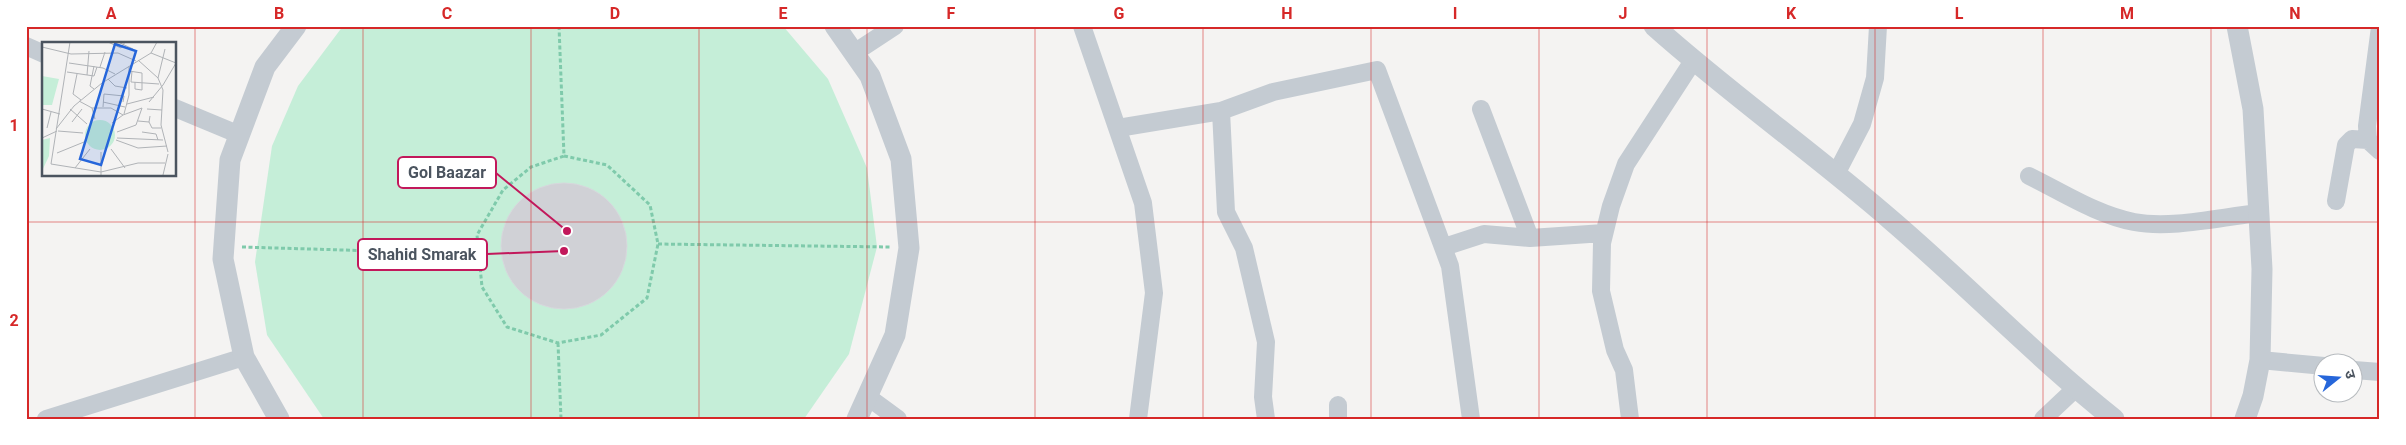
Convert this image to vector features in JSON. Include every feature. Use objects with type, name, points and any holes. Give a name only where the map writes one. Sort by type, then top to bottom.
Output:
[{"type":"street","points":[[279,419],[244,357],[223,260],[230,160],[265,67],[296,26]]},
{"type":"street","points":[[835,26],[870,76],[901,160],[909,248],[896,335],[857,419]]},
{"type":"street","points":[[854,53],[895,26]]},
{"type":"street","points":[[1082,26],[1144,203],[1154,293],[1138,419]]},
{"type":"street","points":[[1654,26],[1693,61],[1891,220],[2076,388],[2114,419]]},
{"type":"street","points":[[1836,174],[1862,124],[1875,78],[1878,26]]},
{"type":"street","points":[[2237,26],[2252,109],[2262,269],[2260,360],[2253,396],[2245,419]]},
{"type":"street","points":[[2374,146],[2367,126],[2380,27]]},
{"type":"street","points":[[26,46],[42,53]]},
{"type":"street","points":[[1630,419],[1624,370],[1615,350],[1601,291],[1602,243],[1611,206],[1626,164],[1693,61]]},
{"type":"street","points":[[1118,128],[1220,111],[1273,92],[1377,70],[1450,266],[1472,419]]},
{"type":"street","points":[[176,108],[240,135]]},
{"type":"street","points":[[1481,109],[1530,238]]},
{"type":"street","points":[[1220,111],[1226,212],[1244,248],[1266,342],[1263,397],[1266,419]]},
{"type":"street","points":[[2336,201],[2346,144],[2352,139],[2374,146]]},
{"type":"street","points":[[2029,176],[2103,212],[2133,222],[2160,224],[2259,213]]},
{"type":"street","points":[[1444,248],[1484,234],[1530,238],[1604,234]]},
{"type":"street","points":[[46,419],[244,357]]},
{"type":"street","points":[[2260,360],[2314,365]]},
{"type":"street","points":[[2364,371],[2380,372]]},
{"type":"street","points":[[2043,419],[2076,388]]},
{"type":"street","points":[[868,397],[898,419]]},
{"type":"path","points":[[559,26],[564,156]]},
{"type":"path","points":[[564,156],[607,165],[650,205],[658,244],[647,298],[601,335],[558,343],[507,326],[482,287],[477,235],[503,190],[531,167],[564,156]]},
{"type":"path","points":[[658,244],[909,248]]},
{"type":"path","points":[[224,247],[479,254]]},
{"type":"path","points":[[558,343],[561,419]]},
{"type":"green space","points":[[343,26],[783,26],[828,79],[867,168],[877,247],[849,354],[804,419],[324,419],[267,335],[255,262],[272,146],[298,86]]},
{"type":"building","points":[[564,183],[588,188],[609,201],[622,222],[627,246],[622,270],[609,291],[588,304],[564,309],[540,304],[519,291],[506,270],[501,246],[506,222],[519,201],[540,188]]},
{"type":"place","name":"Gol Baazar","points":[[567,231]]},
{"type":"place","name":"Shahid Smarak","points":[[564,251]]}]
